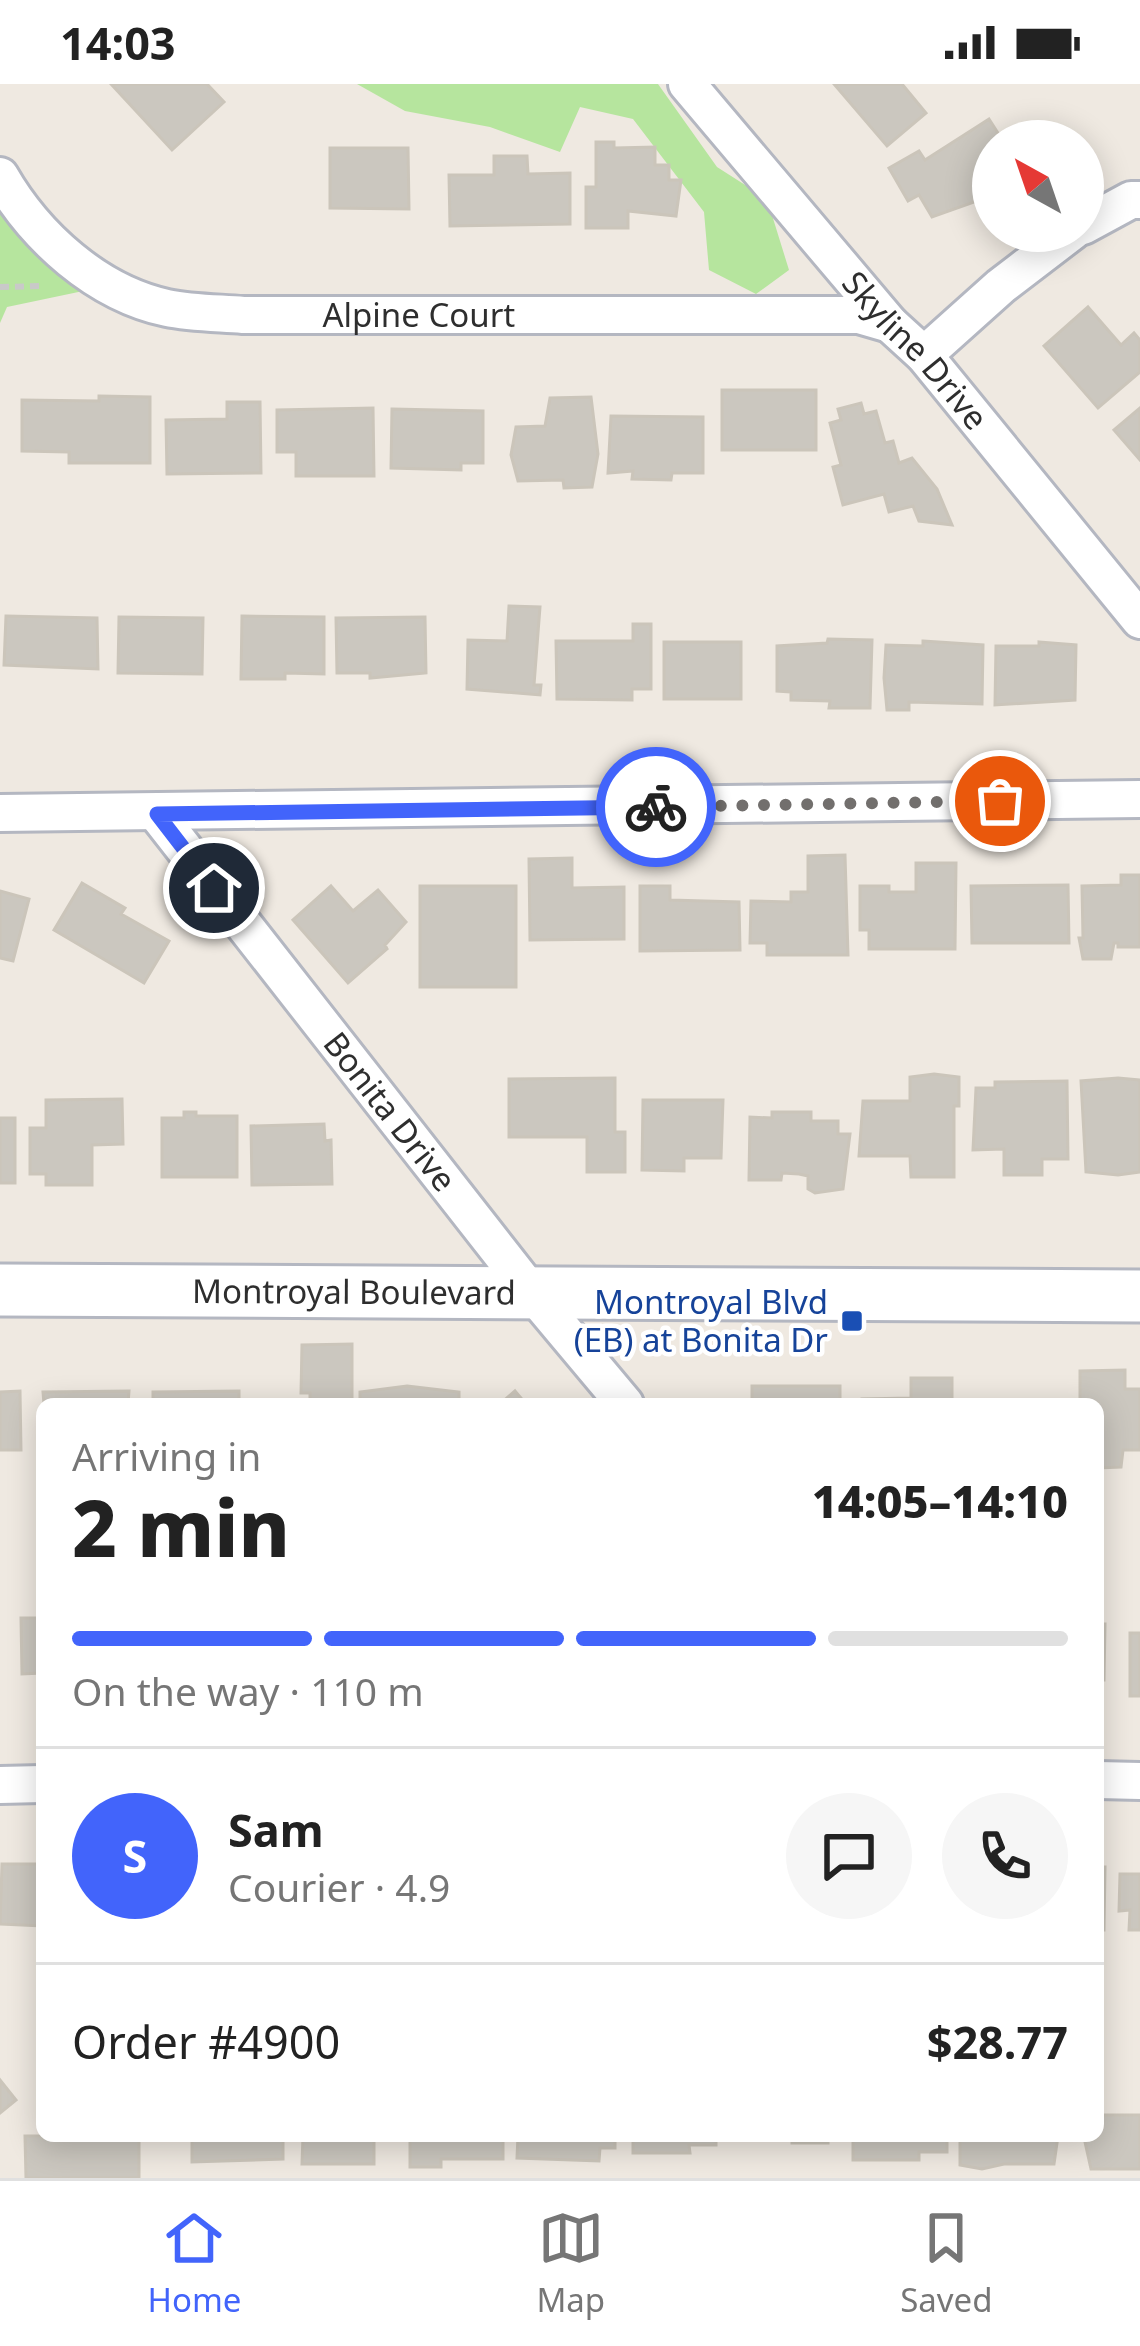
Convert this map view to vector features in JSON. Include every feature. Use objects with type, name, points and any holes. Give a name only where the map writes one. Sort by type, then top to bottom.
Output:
[{"type":"street","name":"Skyline Drive","points":[[687,84],[890,324],[924,355],[1140,620]]},
{"type":"street","name":"Alpine Court","points":[[0,176],[38,231],[107,286],[170,308],[243,315],[859,315],[890,324]]},
{"type":"street","points":[[1104,215],[1140,200]]},
{"type":"street","points":[[924,355],[1046,252]]},
{"type":"street","points":[[0,813],[1140,799]]},
{"type":"street","name":"Bonita Drive","points":[[157,814],[532,1293],[620,1398]]},
{"type":"street","name":"Montroyal Boulevard","points":[[0,1290],[1140,1295]]},
{"type":"street","points":[[1104,1780],[1140,1781]]},
{"type":"street","points":[[0,1785],[36,1784]]},
{"type":"green space","points":[[357,84],[658,84],[717,167],[767,199],[789,270],[756,294],[709,270],[704,212],[633,119],[580,107],[560,152],[490,127],[405,111]]},
{"type":"green space","points":[[0,213],[107,286],[7,307],[0,323]]},
{"type":"building","points":[[111,84],[207,84],[224,102],[172,150]]},
{"type":"building","points":[[834,84],[902,84],[926,113],[887,146]]},
{"type":"building","points":[[972,130],[972,203],[932,217],[919,195],[908,201],[889,168],[919,151],[925,160]]},
{"type":"building","points":[[596,142],[614,142],[614,148],[655,147],[655,165],[669,165],[669,180],[681,180],[676,216],[628,211],[628,228],[586,228],[586,187],[596,187]]},
{"type":"building","points":[[330,148],[408,148],[409,209],[330,208]]},
{"type":"building","points":[[494,156],[527,156],[528,174],[570,173],[570,224],[450,226],[449,175],[494,175]]},
{"type":"building","points":[[1088,307],[1121,345],[1134,333],[1140,340],[1140,372],[1098,408],[1044,346]]},
{"type":"building","points":[[722,390],[816,390],[816,450],[722,450]]},
{"type":"building","points":[[99,396],[150,397],[150,463],[69,463],[69,452],[22,451],[22,400],[99,401]]},
{"type":"building","points":[[591,397],[598,454],[592,487],[564,488],[563,480],[518,481],[511,455],[516,427],[545,426],[550,398]]},
{"type":"building","points":[[227,402],[260,402],[261,473],[167,474],[166,420],[227,419]]},
{"type":"building","points":[[861,403],[864,414],[876,411],[885,443],[893,441],[899,463],[912,458],[937,489],[952,525],[919,521],[913,506],[889,512],[884,494],[843,505],[833,467],[841,465],[830,423],[841,420],[838,409]]},
{"type":"building","points":[[373,408],[374,476],[296,476],[296,452],[277,452],[277,410]]},
{"type":"building","points":[[1140,408],[1140,460],[1114,430]]},
{"type":"building","points":[[392,409],[483,411],[483,463],[461,463],[461,470],[391,468]]},
{"type":"building","points":[[611,416],[703,417],[703,473],[672,473],[671,480],[632,479],[633,471],[608,473]]},
{"type":"building","points":[[509,606],[540,607],[534,685],[541,685],[540,695],[467,689],[468,640],[507,641]]},
{"type":"building","points":[[6,616],[97,618],[98,669],[4,665]]},
{"type":"building","points":[[242,616],[324,617],[324,674],[241,679]]},
{"type":"building","points":[[119,617],[203,618],[202,674],[118,673]]},
{"type":"building","points":[[425,617],[426,673],[370,678],[370,673],[337,673],[336,618]]},
{"type":"building","points":[[633,624],[651,624],[651,689],[632,689],[632,700],[557,699],[556,641],[633,641]]},
{"type":"building","points":[[828,639],[872,640],[870,708],[829,708],[830,701],[791,700],[791,692],[777,691],[777,646],[827,643]]},
{"type":"building","points":[[923,641],[983,645],[982,704],[909,702],[909,710],[887,710],[886,645],[923,646]]},
{"type":"building","points":[[664,642],[741,642],[741,699],[664,699]]},
{"type":"building","points":[[1039,642],[1076,645],[1075,700],[995,705],[996,646],[1039,646]]},
{"type":"building","points":[[845,855],[848,955],[767,955],[767,943],[750,943],[751,901],[791,902],[791,892],[808,892],[808,856]]},
{"type":"building","points":[[572,858],[572,888],[624,887],[624,939],[530,940],[529,859]]},
{"type":"building","points":[[916,863],[956,863],[955,949],[869,949],[869,930],[860,930],[860,886],[916,892]]},
{"type":"building","points":[[1121,875],[1140,875],[1140,947],[1114,943],[1111,959],[1083,959],[1079,938],[1083,938],[1082,886],[1121,885]]},
{"type":"building","points":[[82,883],[125,908],[121,914],[169,941],[144,983],[54,930]]},
{"type":"building","points":[[1068,885],[1069,943],[972,943],[971,886]]},
{"type":"building","points":[[331,886],[353,911],[378,890],[406,922],[385,945],[387,949],[348,983],[293,920]]},
{"type":"building","points":[[420,886],[516,886],[516,987],[420,987]]},
{"type":"building","points":[[640,886],[670,886],[670,900],[739,902],[740,950],[640,951]]},
{"type":"building","points":[[0,891],[29,899],[13,961],[0,958]]},
{"type":"building","points":[[910,1077],[959,1077],[954,1177],[911,1177],[910,1156],[859,1156],[863,1101],[910,1101]]},
{"type":"building","points":[[615,1078],[615,1132],[625,1132],[625,1172],[587,1172],[587,1137],[509,1137],[509,1079]]},
{"type":"building","points":[[1140,1080],[1140,1172],[1086,1172],[1081,1081]]},
{"type":"building","points":[[1067,1081],[1068,1159],[1042,1159],[1042,1175],[1004,1175],[1004,1149],[973,1150],[976,1088],[995,1088],[995,1082]]},
{"type":"building","points":[[122,1099],[123,1144],[92,1145],[92,1185],[46,1185],[46,1174],[30,1174],[30,1128],[46,1128],[46,1100]]},
{"type":"building","points":[[643,1100],[723,1100],[721,1158],[684,1158],[684,1171],[642,1170]]},
{"type":"building","points":[[184,1112],[237,1116],[237,1177],[162,1177],[162,1118],[184,1118]]},
{"type":"building","points":[[772,1112],[811,1112],[811,1121],[838,1121],[838,1134],[850,1134],[843,1189],[815,1193],[808,1189],[808,1176],[799,1174],[782,1173],[781,1180],[749,1180],[750,1117],[772,1118]]},
{"type":"building","points":[[0,1118],[15,1118],[15,1183],[0,1183]]},
{"type":"building","points":[[324,1124],[325,1141],[331,1140],[332,1184],[252,1185],[251,1126]]},
{"type":"building","points":[[352,1344],[352,1398],[310,1398],[310,1393],[301,1393],[302,1345]]},
{"type":"building","points":[[1125,1370],[1125,1389],[1140,1389],[1140,1450],[1123,1450],[1121,1467],[1104,1468],[1104,1398],[1080,1398],[1080,1371]]},
{"type":"building","points":[[911,1378],[952,1378],[952,1398],[911,1398]]},
{"type":"building","points":[[407,1386],[459,1392],[459,1398],[360,1398],[360,1392]]},
{"type":"building","points":[[752,1386],[840,1386],[840,1398],[752,1398]]},
{"type":"building","points":[[20,1391],[21,1450],[0,1450],[0,1392]]},
{"type":"building","points":[[129,1391],[128,1398],[44,1398],[43,1392]]},
{"type":"building","points":[[239,1391],[239,1398],[153,1398],[153,1392]]},
{"type":"building","points":[[21,1618],[36,1618],[36,1673],[22,1674]]},
{"type":"building","points":[[1130,1633],[1140,1633],[1140,1696],[1130,1696]]},
{"type":"building","points":[[2,1864],[36,1864],[36,1926],[0,1924]]},
{"type":"building","points":[[1120,1874],[1140,1874],[1140,1930],[1129,1930],[1130,1910],[1119,1911]]},
{"type":"building","points":[[0,2080],[16,2100],[0,2113]]},
{"type":"building","points":[[1104,2115],[1140,2115],[1140,2169],[1091,2169],[1085,2142],[1104,2142]]},
{"type":"building","points":[[25,2136],[36,2136],[36,2142],[139,2142],[139,2178],[26,2178]]},
{"type":"building","points":[[192,2142],[283,2142],[283,2159],[192,2162]]},
{"type":"building","points":[[303,2142],[374,2142],[374,2164],[302,2164]]},
{"type":"building","points":[[410,2142],[503,2142],[503,2159],[441,2159],[441,2167],[410,2167]]},
{"type":"building","points":[[518,2142],[615,2142],[615,2148],[600,2148],[599,2161],[517,2158]]},
{"type":"building","points":[[633,2142],[716,2142],[689,2145],[690,2153],[633,2153]]},
{"type":"building","points":[[853,2142],[947,2142],[947,2152],[919,2152],[919,2160],[853,2160]]},
{"type":"building","points":[[960,2142],[1057,2142],[1054,2164],[982,2169],[960,2165]]},
{"type":"way so far","points":[[656,807],[1000,801]]},
{"type":"place","name":"Montroyal Blvd (EB) at Bonita Dr","points":[[852,1321]]},
{"type":"route","points":[[214,888],[157,814],[656,807]]}]
